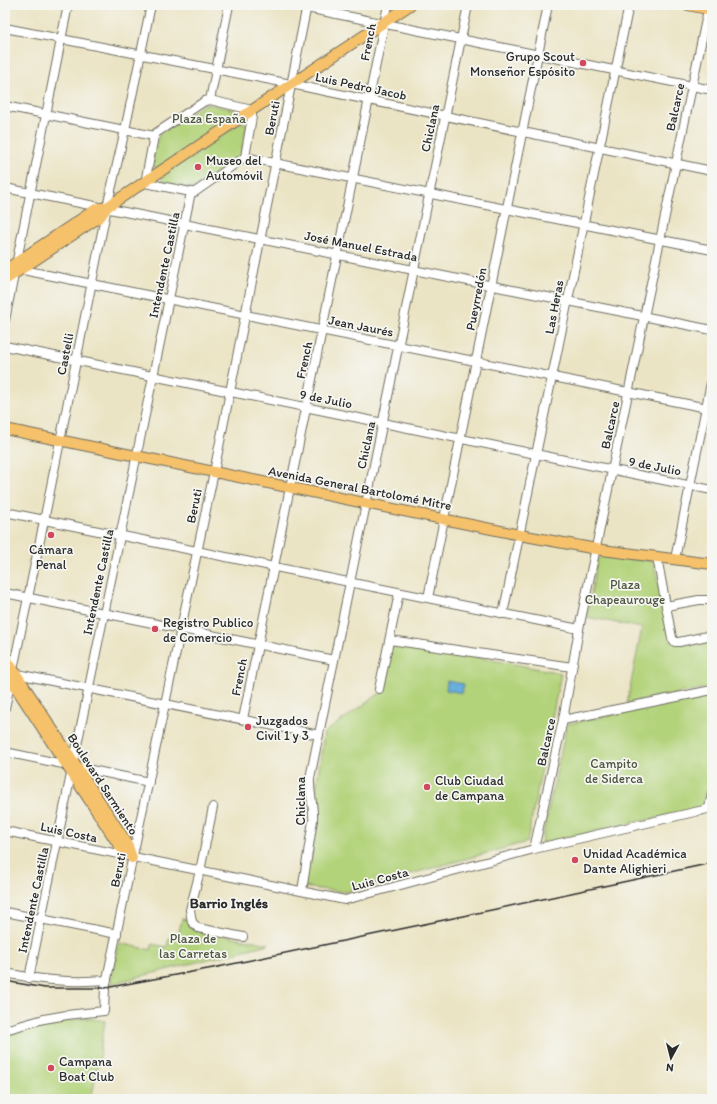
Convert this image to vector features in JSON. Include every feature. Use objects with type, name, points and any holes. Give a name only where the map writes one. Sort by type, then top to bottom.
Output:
[{"type":"main road","points":[[5,280],[13,268],[96,210],[107,207],[145,183],[410,5]]},
{"type":"main road","points":[[688,5],[709,8]]},
{"type":"main road","name":"Avenida General Bartolomé Mitre","points":[[5,429],[444,518],[520,535],[597,549],[712,564]]},
{"type":"main road","name":"Boulevard Sarmiento","points":[[5,657],[11,673],[72,767],[120,847],[132,858]]},
{"type":"street","points":[[5,320],[13,268],[30,193],[68,5]]},
{"type":"street","name":"Castelli","points":[[5,708],[107,207],[151,5]]},
{"type":"street","points":[[210,100],[229,5]]},
{"type":"street","points":[[292,5],[307,6],[712,90]]},
{"type":"street","name":"French","points":[[243,719],[388,5]]},
{"type":"street","name":"Chiclana","points":[[302,891],[314,813],[310,778],[468,5]]},
{"type":"street","name":"Pueyrredón","points":[[428,598],[548,5]]},
{"type":"street","name":"Las Heras","points":[[503,614],[629,5]]},
{"type":"street","name":"Beruti","points":[[5,1030],[44,1019],[104,1011],[104,998],[107,980],[214,472],[307,6]]},
{"type":"street","name":"Balcarce","points":[[534,849],[563,720],[579,629],[597,549],[644,316],[709,8]]},
{"type":"street","name":"Luis Pedro Jacob","points":[[5,28],[291,84],[712,171]]},
{"type":"street","points":[[245,157],[252,110],[210,100],[205,101],[156,133],[154,136],[145,183],[195,192],[245,157],[712,250]]},
{"type":"street","points":[[5,106],[154,136]]},
{"type":"street","name":"José Manuel Estrada","points":[[5,188],[107,207],[712,330]]},
{"type":"street","name":"Intendente Castilla","points":[[29,978],[191,192]]},
{"type":"street","name":"Jean Jaurés","points":[[13,268],[709,409]]},
{"type":"street","name":"9 de Julio","points":[[5,346],[712,490]]},
{"type":"street","points":[[675,559],[690,485],[709,409],[712,378]]},
{"type":"street","points":[[5,512],[273,568],[579,629]]},
{"type":"street","points":[[657,557],[672,638],[675,642],[712,635]]},
{"type":"street","points":[[379,689],[399,592]]},
{"type":"street","points":[[5,593],[334,660]]},
{"type":"street","points":[[666,606],[700,600],[712,600]]},
{"type":"street","points":[[390,640],[572,667]]},
{"type":"street","points":[[11,673],[243,719],[319,736]]},
{"type":"street","points":[[563,720],[712,690]]},
{"type":"street","points":[[5,752],[149,782]]},
{"type":"street","points":[[711,808],[712,793]]},
{"type":"street","points":[[213,807],[200,871],[190,910],[190,917],[194,925],[198,928],[243,937]]},
{"type":"street","name":"Luis Costa","points":[[5,831],[340,899],[352,899],[534,849],[711,808]]},
{"type":"street","points":[[5,912],[117,934]]},
{"type":"street","points":[[5,973],[62,982],[107,980]]},
{"type":"green space","name":"Plaza España","points":[[210,104],[236,110],[237,114],[157,168],[153,167],[152,165],[160,134],[203,105]]},
{"type":"green space","name":"Plaza España","points":[[242,122],[247,124],[241,154],[238,159],[193,188],[163,182],[162,176]]},
{"type":"green space","name":"Plaza Chapeaurouge","points":[[602,556],[652,561],[654,564],[671,642],[712,638],[712,687],[627,703],[642,628],[587,617],[597,560]]},
{"type":"green space","name":"Club Ciudad de Campana","points":[[392,641],[561,673],[527,842],[345,892],[302,887],[324,733],[383,691]]},
{"type":"green space","name":"Campito de Siderca","points":[[712,695],[712,779],[707,807],[541,843],[567,724]]},
{"type":"green space","name":"Plaza de las Carretas","points":[[182,919],[188,920],[189,925],[197,930],[269,944],[110,984],[119,943],[151,950],[152,944],[167,947],[169,938],[177,939]]},
{"type":"green space","name":"Campana Boat Club","points":[[86,1018],[105,1021],[101,1051],[91,1099],[5,1099],[5,1038],[21,1030],[32,1027]]},
{"type":"water","points":[[447,681],[464,684],[462,693],[446,690]]},
{"type":"railway","points":[[5,981],[45,988],[105,988],[213,968],[712,863]]},
{"type":"place","name":"Grupo Scout Monseñor Espósito","points":[[583,63]]},
{"type":"place","name":"Museo del Automóvil","points":[[198,167]]},
{"type":"place","name":"Cámara Penal","points":[[51,535]]},
{"type":"place","name":"Registro Publico de Comercio","points":[[155,629]]},
{"type":"place","name":"Juzgados Civil 1 y 3","points":[[248,727]]},
{"type":"place","name":"Club Ciudad de Campana","points":[[427,787]]},
{"type":"place","name":"Unidad Académica Dante Alighieri","points":[[575,860]]},
{"type":"place","name":"Campana Boat Club","points":[[51,1068]]},
{"type":"district","name":"Barrio Inglés","points":[[229,903]]}]
